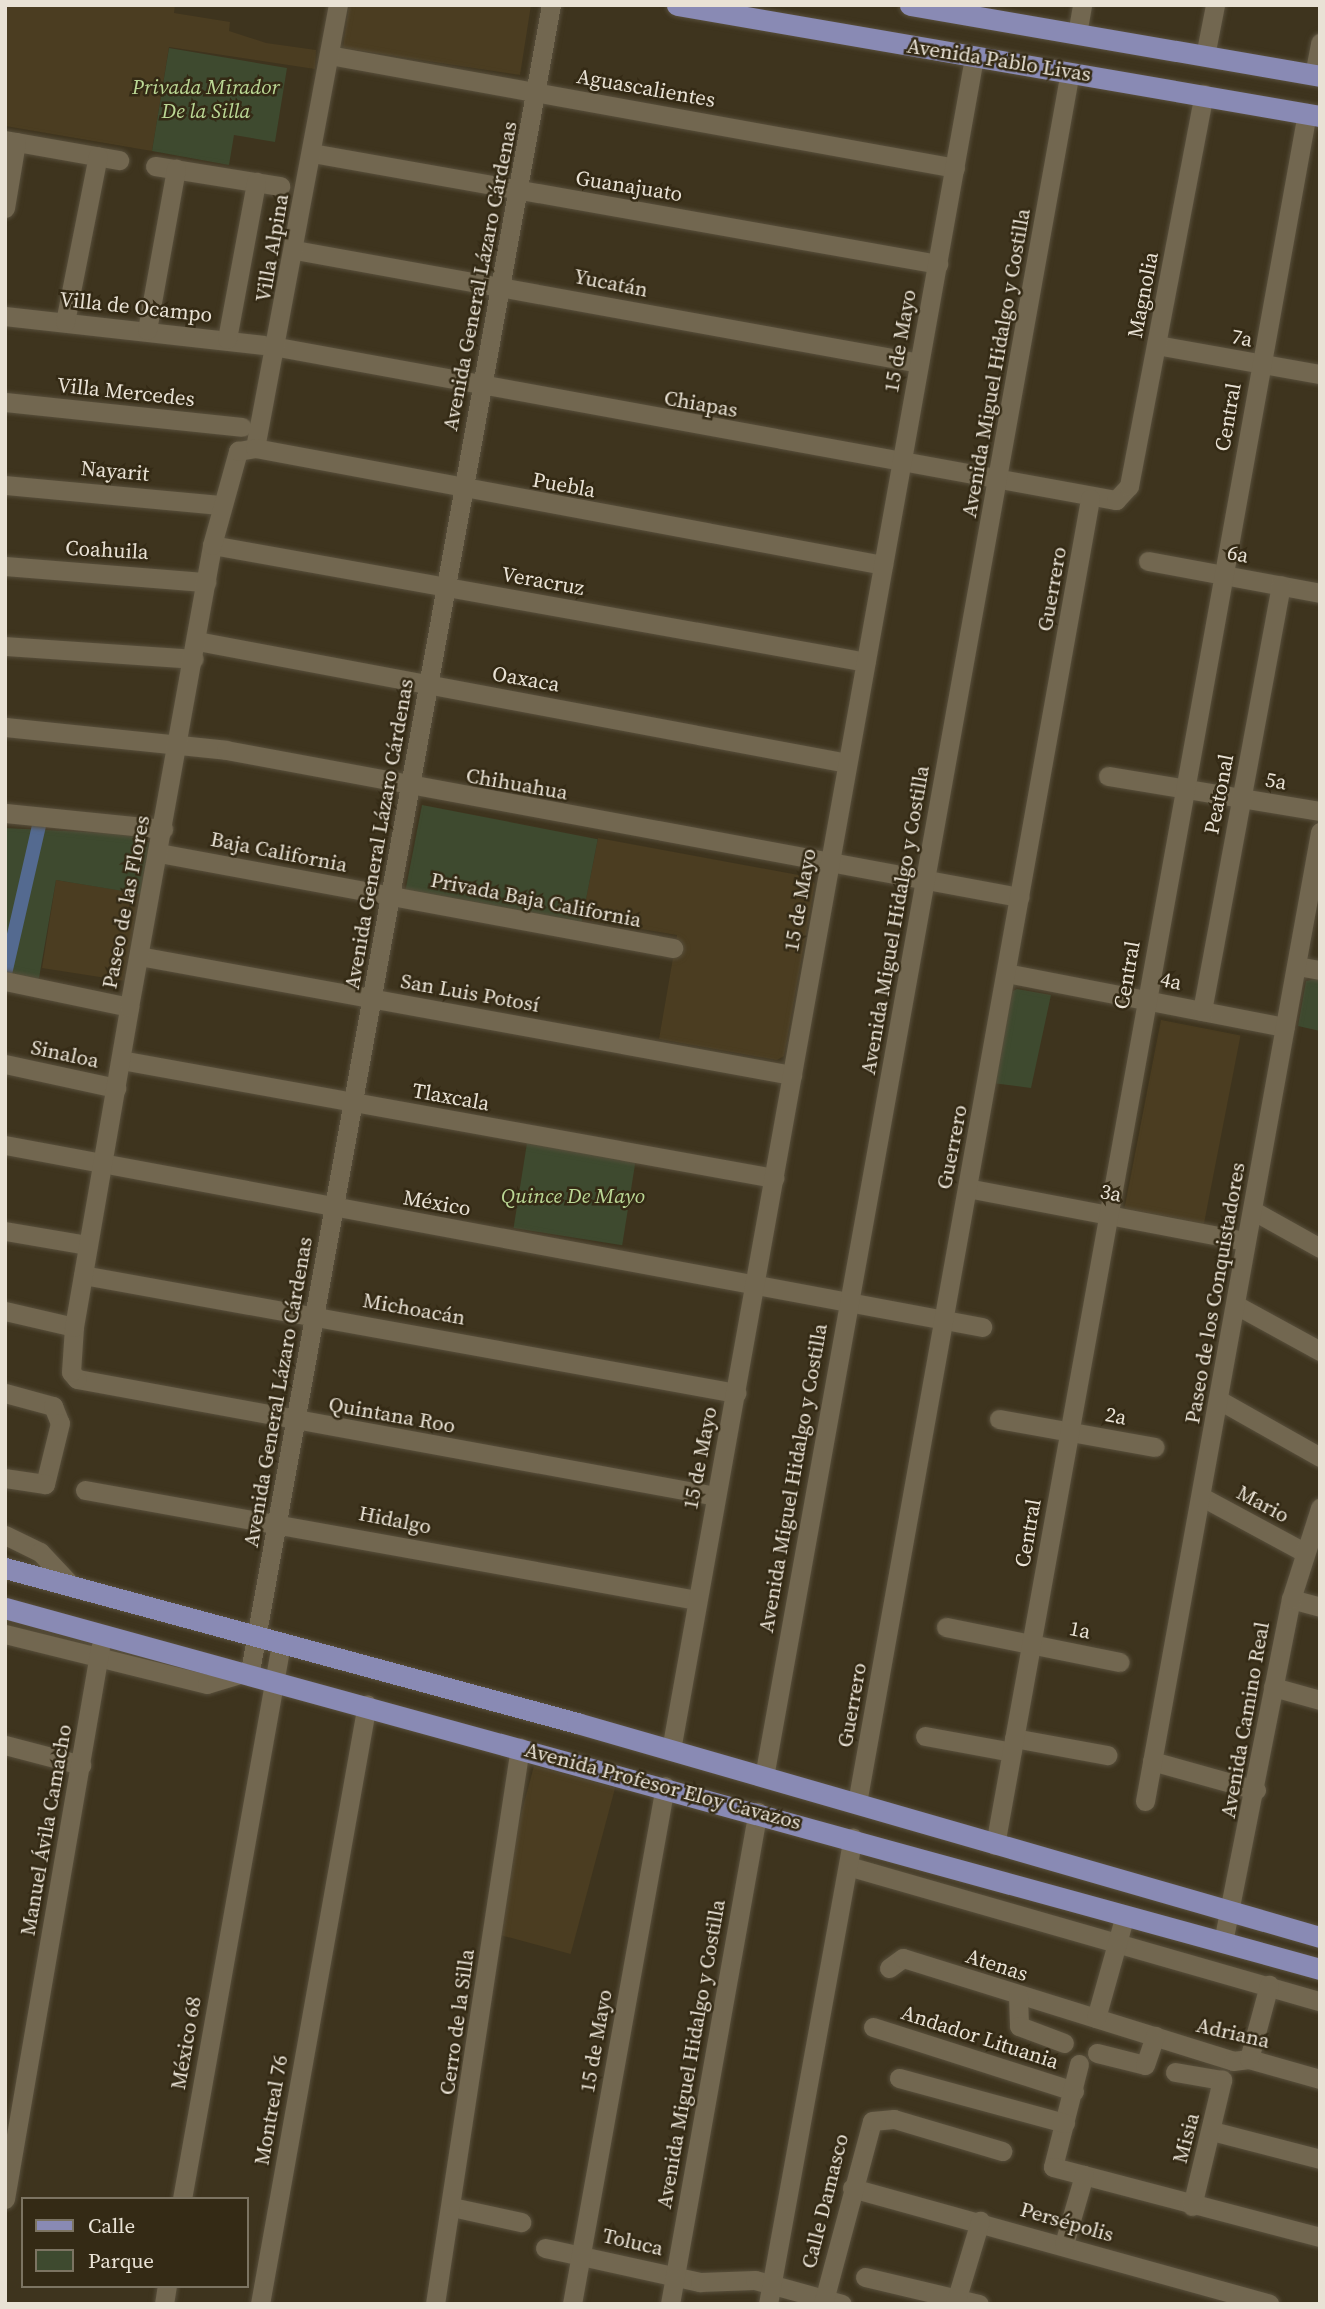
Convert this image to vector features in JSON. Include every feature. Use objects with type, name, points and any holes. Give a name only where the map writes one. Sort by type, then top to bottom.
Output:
[{"type":"main road","name":"Avenida Pablo Livas","points":[[677,5],[1204,94],[1313,115]]},
{"type":"main road","name":"Avenida Pablo Livas","points":[[910,5],[1317,76]]},
{"type":"main road","name":"Avenida Profesor Eloy Cavazos","points":[[5,1568],[857,1803],[1320,1937]]},
{"type":"main road","name":"Avenida Profesor Eloy Cavazos","points":[[5,1608],[250,1671],[1320,1969]]},
{"type":"street","name":"Villa Alpina","points":[[246,449],[295,250],[338,5]]},
{"type":"street","name":"Avenida General Lázaro Cárdenas","points":[[250,1671],[463,489],[538,93],[551,5]]},
{"type":"street","points":[[1076,34],[1082,5]]},
{"type":"street","points":[[1205,55],[1215,5]]},
{"type":"street","points":[[1317,76],[1320,43]]},
{"type":"street","name":"Aguascalientes","points":[[329,55],[955,168]]},
{"type":"street","name":"15 de Mayo","points":[[671,1751],[974,57]]},
{"type":"street","name":"Avenida Miguel Hidalgo y Costilla","points":[[764,1777],[1070,72]]},
{"type":"street","name":"Magnolia","points":[[1116,500],[1129,486],[1204,94]]},
{"type":"street","name":"Central","points":[[995,1845],[1222,574],[1261,365],[1313,115]]},
{"type":"street","points":[[5,208],[11,141],[119,160]]},
{"type":"street","name":"Guanajuato","points":[[312,153],[518,192],[938,264]]},
{"type":"street","points":[[65,322],[98,156]]},
{"type":"street","points":[[155,166],[280,186]]},
{"type":"street","points":[[148,330],[176,169]]},
{"type":"street","points":[[227,339],[256,182]]},
{"type":"street","name":"Yucatán","points":[[295,250],[501,285],[919,363]]},
{"type":"street","name":"Villa de Ocampo","points":[[5,316],[148,330],[270,346]]},
{"type":"street","name":"7a","points":[[1157,345],[1320,374]]},
{"type":"street","name":"Chiapas","points":[[270,346],[901,465],[1090,499],[1116,500]]},
{"type":"street","name":"Villa Mercedes","points":[[5,402],[242,427]]},
{"type":"street","name":"Puebla","points":[[246,449],[883,565]]},
{"type":"street","name":"Paseo de las Flores","points":[[71,1365],[74,1327],[88,1245],[212,545],[221,505],[246,449]]},
{"type":"street","name":"Nayarit","points":[[5,485],[221,505]]},
{"type":"street","name":"Guerrero","points":[[857,1803],[1090,499]]},
{"type":"street","name":"Veracruz","points":[[212,545],[866,662]]},
{"type":"street","name":"6a","points":[[1148,561],[1320,593]]},
{"type":"street","name":"Coahuila","points":[[5,566],[206,582]]},
{"type":"street","name":"Peatonal","points":[[1202,1011],[1281,585]]},
{"type":"street","name":"Oaxaca","points":[[5,646],[195,650],[428,684],[847,763]]},
{"type":"street","name":"Chihuahua","points":[[5,727],[178,742],[411,788],[1019,897]]},
{"type":"street","name":"5a","points":[[1108,776],[1320,811]]},
{"type":"street","points":[[5,813],[163,830]]},
{"type":"street","name":"Paseo de los Conquistadores","points":[[1145,1801],[1202,1497],[1245,1241],[1316,876],[1320,832]]},
{"type":"street","name":"Baja California","points":[[159,853],[390,896]]},
{"type":"street","name":"Privada Baja California","points":[[390,896],[673,948]]},
{"type":"street","name":"San Luis Potosí","points":[[139,956],[792,1074]]},
{"type":"street","points":[[1297,966],[1320,970]]},
{"type":"street","name":"4a","points":[[1006,972],[1285,1027]]},
{"type":"street","points":[[5,981],[130,1007]]},
{"type":"street","name":"Tlaxcala","points":[[121,1060],[774,1178]]},
{"type":"street","name":"Sinaloa","points":[[5,1064],[116,1088]]},
{"type":"street","name":"México","points":[[5,1145],[103,1167],[754,1280],[982,1326]]},
{"type":"street","name":"3a","points":[[967,1188],[1245,1241]]},
{"type":"street","points":[[1252,1210],[1320,1248]]},
{"type":"street","points":[[5,1231],[88,1245]]},
{"type":"street","name":"Michoacán","points":[[83,1275],[315,1314],[736,1393]]},
{"type":"street","points":[[1236,1305],[1320,1351]]},
{"type":"street","points":[[5,1311],[74,1327]]},
{"type":"street","name":"Quintana Roo","points":[[71,1365],[84,1382],[716,1496]]},
{"type":"street","points":[[5,1393],[56,1409],[60,1423],[49,1480],[38,1486],[5,1478]]},
{"type":"street","points":[[1219,1400],[1320,1457]]},
{"type":"street","name":"2a","points":[[999,1419],[1155,1447]]},
{"type":"street","name":"Hidalgo","points":[[85,1490],[279,1521],[697,1600]]},
{"type":"street","name":"Mario","points":[[1202,1497],[1302,1551]]},
{"type":"street","name":"Avenida Camino Real","points":[[1223,1942],[1256,1790],[1291,1599],[1302,1551],[1320,1508]]},
{"type":"street","points":[[5,1535],[40,1552],[73,1587]]},
{"type":"street","points":[[1291,1599],[1320,1606]]},
{"type":"street","name":"1a","points":[[946,1627],[1119,1662]]},
{"type":"street","points":[[5,1634],[216,1686],[250,1671]]},
{"type":"street","name":"Manuel Ávila Camacho","points":[[5,2199],[11,2130],[81,1765],[102,1635]]},
{"type":"street","name":"México 68","points":[[182,2197],[281,1644]]},
{"type":"street","points":[[1273,1687],[1320,1700]]},
{"type":"street","name":"Montreal 76","points":[[260,2304],[367,1704]]},
{"type":"street","points":[[925,1736],[1107,1755]]},
{"type":"street","points":[[5,1745],[81,1765]]},
{"type":"street","name":"Cerro de la Silla","points":[[435,2304],[452,2207],[520,1747]]},
{"type":"street","points":[[1152,1761],[1256,1790]]},
{"type":"street","name":"15 de Mayo","points":[[572,2304],[665,1786]]},
{"type":"street","name":"Avenida Miguel Hidalgo y Costilla","points":[[670,2304],[758,1812]]},
{"type":"street","points":[[768,2304],[853,1838]]},
{"type":"street","points":[[848,1866],[1320,2001]]},
{"type":"street","points":[[1096,2018],[1125,1915]]},
{"type":"street","name":"Atenas","points":[[889,1968],[903,1958],[1018,1996],[1096,2018]]},
{"type":"street","name":"Misia","points":[[1192,2206],[1222,2080],[1241,2060],[1269,1985]]},
{"type":"street","points":[[1018,1996],[1019,2026],[1064,2043]]},
{"type":"street","name":"Adriana","points":[[1096,2018],[1241,2060],[1320,2079]]},
{"type":"street","name":"Andador Lituania","points":[[873,2027],[1074,2091]]},
{"type":"street","points":[[1097,2053],[1145,2065],[1155,2036]]},
{"type":"street","points":[[1079,2064],[1053,2167],[1192,2206],[1320,2237]]},
{"type":"street","points":[[1175,2072],[1222,2080]]},
{"type":"street","points":[[899,2078],[1065,2123]]},
{"type":"street","name":"Calle Damasco","points":[[830,2302],[852,2188],[867,2129],[876,2118],[1002,2151]]},
{"type":"street","points":[[1212,2131],[1320,2159]]},
{"type":"street","points":[[1064,2244],[1084,2175]]},
{"type":"street","name":"Persépolis","points":[[852,2188],[1064,2244],[1269,2304]]},
{"type":"street","points":[[452,2207],[521,2221]]},
{"type":"street","points":[[950,2300],[980,2221]]},
{"type":"street","name":"Toluca","points":[[545,2248],[674,2276]]},
{"type":"street","points":[[674,2276],[772,2284],[830,2302]]},
{"type":"street","points":[[865,2277],[950,2300],[979,2304]]},
{"type":"shaded area","points":[[5,5],[175,5],[174,13],[230,22],[229,31],[266,43],[316,50],[315,69],[169,47],[152,151],[5,126]]},
{"type":"shaded area","points":[[349,5],[531,5],[520,75],[343,48]]},
{"type":"shaded area","points":[[598,838],[809,877],[815,884],[784,1056],[777,1060],[659,1039],[677,935],[582,919]]},
{"type":"shaded area","points":[[56,880],[141,893],[127,981],[42,968]]},
{"type":"shaded area","points":[[1161,1020],[1241,1035],[1204,1224],[1124,1208]]},
{"type":"shaded area","points":[[534,1766],[615,1788],[571,1954],[489,1932]]},
{"type":"green space","name":"Privada Mirador De la Silla","points":[[169,48],[287,68],[275,142],[234,135],[229,165],[152,151]]},
{"type":"green space","points":[[422,805],[598,839],[581,925],[405,890]]},
{"type":"green space","points":[[5,828],[107,833],[145,838],[150,844],[141,894],[56,880],[38,984],[5,974]]},
{"type":"green space","points":[[1320,978],[1320,1031],[1298,1026],[1306,981]]},
{"type":"green space","points":[[1017,989],[1051,995],[1031,1088],[992,1083],[1009,993]]},
{"type":"green space","name":"Quince De Mayo","points":[[527,1143],[636,1160],[622,1245],[514,1228]]},
{"type":"waterway","points":[[5,974],[41,817]]}]
